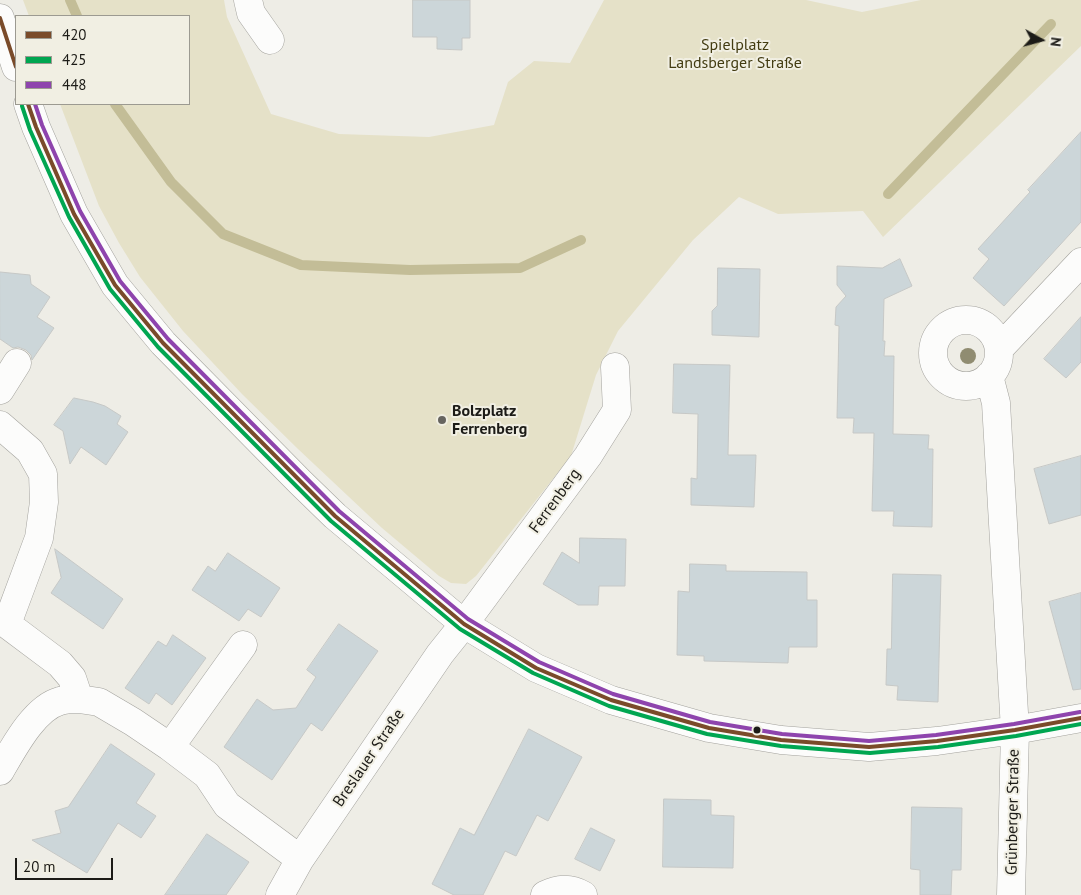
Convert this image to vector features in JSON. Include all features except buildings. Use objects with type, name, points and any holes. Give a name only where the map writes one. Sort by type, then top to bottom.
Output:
[{"type":"street","points":[[248,0],[251,13],[270,40]]},
{"type":"street","points":[[0,18],[15,64]]},
{"type":"street","points":[[28,105],[74,214],[115,284],[163,343],[335,516],[464,624],[536,668],[611,700],[709,728],[781,740],[869,747],[937,741],[1081,718]]},
{"type":"street","points":[[999,349],[1081,262]]},
{"type":"street","points":[[968,320],[979,323],[989,329],[999,349],[995,368],[989,376],[982,382],[971,386],[960,386],[950,382],[936,366],[933,355],[934,344],[946,327],[968,320]]},
{"type":"street","points":[[0,390],[18,363]]},
{"type":"street","name":"Ferrenberg","points":[[464,624],[588,456],[617,410],[615,367]]},
{"type":"street","name":"Grünberger Straße","points":[[989,376],[996,403],[1014,730],[1011,895]]},
{"type":"street","points":[[0,425],[30,451],[43,474],[44,502],[39,538],[4,622],[60,664],[72,678],[79,699]]},
{"type":"street","name":"Breslauer Straße","points":[[280,895],[300,859],[440,654],[464,624]]},
{"type":"street","points":[[170,747],[243,645]]},
{"type":"street","points":[[0,771],[30,724],[40,712],[59,701],[79,699],[99,702],[170,747],[207,775],[227,805],[300,859]]},
{"type":"street","points":[[545,895],[555,890],[566,889],[576,891],[582,895]]},
{"type":"green space","name":"Spielplatz Landsberger Straße","points":[[23,0],[224,0],[227,17],[271,114],[339,134],[429,137],[494,125],[508,82],[534,61],[570,63],[604,0],[806,0],[862,12],[921,0],[1081,0],[1081,46],[883,237],[863,211],[778,214],[739,197],[693,240],[618,331],[596,375],[571,456],[476,576],[466,584],[451,583],[439,576],[382,528],[242,394],[183,331],[140,277],[99,206],[60,105],[190,105],[190,15],[29,15]]},
{"type":"waterway","points":[[70,0],[77,15]]},
{"type":"waterway","points":[[888,194],[1051,24]]},
{"type":"waterway","points":[[116,105],[171,182],[223,234],[301,265],[410,270],[520,268],[581,240]]},
{"type":"transit line","name":"420","points":[[0,18],[15,64]]},
{"type":"transit line","name":"420","points":[[28,105],[74,214],[115,285],[163,343],[335,516],[464,624],[536,668],[611,700],[709,728],[781,740],[869,747],[937,741],[1081,718]]},
{"type":"transit line","name":"448","points":[[35,105],[42,125],[80,211],[120,281],[168,339],[339,511],[468,619],[539,662],[613,694],[710,722],[782,734],[869,741],[936,735],[1080,712]]},
{"type":"transit line","name":"425","points":[[22,106],[30,130],[69,217],[110,289],[158,347],[331,521],[460,629],[533,673],[609,706],[707,734],[781,746],[870,753],[938,747],[1016,736],[1081,724]]},
{"type":"place","name":"Bolzplatz Ferrenberg","points":[[442,420]]}]
